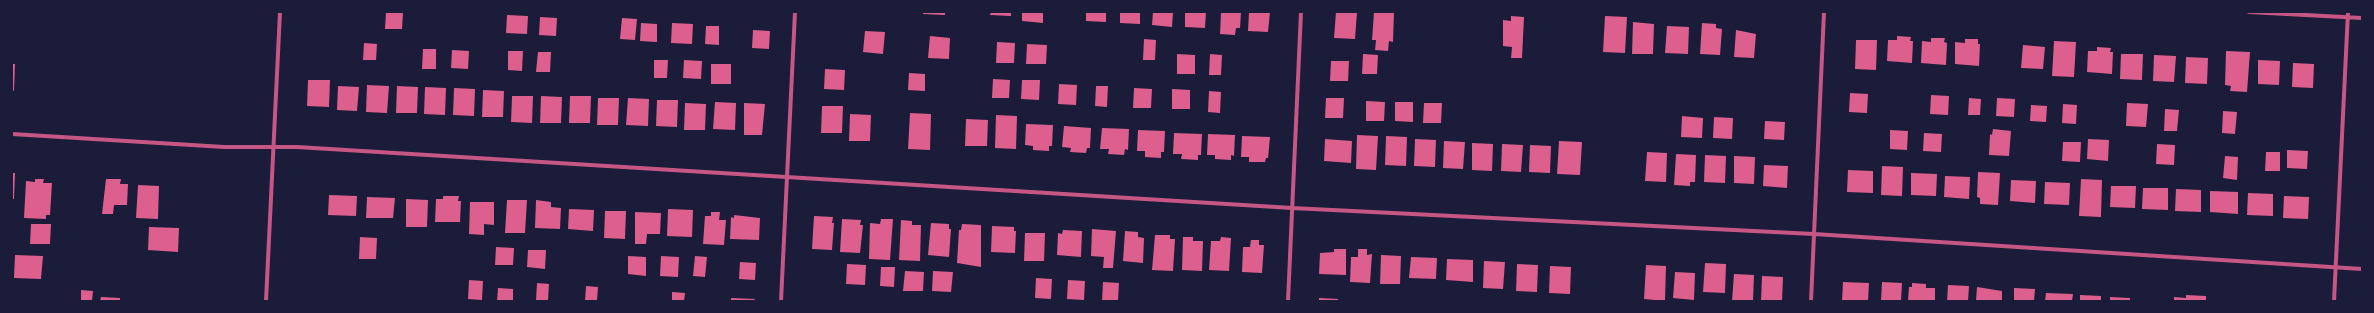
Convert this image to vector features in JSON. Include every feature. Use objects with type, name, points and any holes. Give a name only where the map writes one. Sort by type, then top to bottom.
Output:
[{"type":"street","points":[[266,301],[280,12]]},
{"type":"street","points":[[781,301],[795,12]]},
{"type":"street","points":[[1288,301],[1301,12]]},
{"type":"street","points":[[1811,301],[1824,12]]},
{"type":"street","points":[[2249,12],[2362,18]]},
{"type":"street","points":[[2334,301],[2348,12]]},
{"type":"street","points":[[12,134],[224,147],[274,147],[788,176],[1292,208],[1814,234],[2362,269]]},
{"type":"building","points":[[386,12],[403,12],[402,29],[385,29]]},
{"type":"building","points":[[923,12],[945,12],[945,15],[923,14]]},
{"type":"building","points":[[991,12],[1011,12],[1011,16],[990,15]]},
{"type":"building","points":[[1022,12],[1043,12],[1043,23],[1022,21]]},
{"type":"building","points":[[1086,12],[1106,12],[1106,22],[1086,21]]},
{"type":"building","points":[[1120,12],[1140,12],[1140,24],[1120,23]]},
{"type":"building","points":[[1153,12],[1173,12],[1172,27],[1152,25]]},
{"type":"building","points":[[1185,12],[1206,12],[1205,28],[1185,27]]},
{"type":"building","points":[[1221,12],[1241,12],[1240,28],[1236,28],[1235,35],[1220,34]]},
{"type":"building","points":[[1249,12],[1270,12],[1268,32],[1248,31]]},
{"type":"building","points":[[1336,12],[1357,12],[1355,39],[1334,38]]},
{"type":"building","points":[[1374,12],[1394,12],[1393,42],[1389,41],[1388,51],[1375,50],[1376,40],[1372,40]]},
{"type":"building","points":[[507,15],[528,16],[527,34],[506,33]]},
{"type":"building","points":[[1511,16],[1524,17],[1522,58],[1511,58],[1512,47],[1503,46],[1503,20],[1511,21]]},
{"type":"building","points":[[1605,16],[1627,17],[1625,53],[1603,52]]},
{"type":"building","points":[[540,17],[557,18],[556,36],[539,35]]},
{"type":"building","points":[[622,18],[637,19],[635,40],[620,39]]},
{"type":"building","points":[[1633,22],[1654,24],[1653,54],[1632,54]]},
{"type":"building","points":[[641,23],[657,24],[657,42],[640,41]]},
{"type":"building","points":[[672,23],[693,24],[692,44],[671,43]]},
{"type":"building","points":[[1702,23],[1716,24],[1716,28],[1722,29],[1720,55],[1700,54]]},
{"type":"building","points":[[706,26],[719,26],[719,45],[705,44]]},
{"type":"building","points":[[1667,26],[1689,27],[1688,54],[1665,53]]},
{"type":"building","points":[[753,30],[770,31],[769,49],[752,48]]},
{"type":"building","points":[[1736,30],[1756,34],[1754,58],[1734,57]]},
{"type":"building","points":[[865,31],[885,32],[883,54],[863,52]]},
{"type":"building","points":[[930,36],[950,38],[949,59],[928,58]]},
{"type":"building","points":[[1897,36],[1911,37],[1910,41],[1913,41],[1912,63],[1887,61],[1888,40],[1897,40]]},
{"type":"building","points":[[1931,38],[1945,38],[1944,42],[1947,43],[1946,65],[1921,63],[1922,41],[1931,42]]},
{"type":"building","points":[[1144,39],[1156,40],[1155,60],[1143,60]]},
{"type":"building","points":[[1965,39],[1978,39],[1978,44],[1980,44],[1979,66],[1955,64],[1955,42],[1965,43]]},
{"type":"building","points":[[1856,40],[1877,40],[1876,70],[1855,69]]},
{"type":"building","points":[[2054,41],[2076,42],[2074,77],[2052,76]]},
{"type":"building","points":[[997,42],[1015,43],[1014,63],[996,63]]},
{"type":"building","points":[[364,43],[377,44],[376,60],[363,60]]},
{"type":"building","points":[[1027,44],[1047,45],[1046,64],[1026,64]]},
{"type":"building","points":[[2023,45],[2045,47],[2043,69],[2021,68]]},
{"type":"building","points":[[2097,47],[2111,48],[2110,52],[2113,52],[2112,74],[2087,72],[2088,51],[2097,51]]},
{"type":"building","points":[[423,49],[436,49],[436,69],[422,69]]},
{"type":"building","points":[[452,50],[469,51],[468,69],[451,68]]},
{"type":"building","points":[[508,51],[523,51],[522,71],[508,70]]},
{"type":"building","points":[[2226,51],[2250,52],[2247,92],[2230,91],[2231,86],[2225,85]]},
{"type":"building","points":[[538,52],[551,52],[550,72],[536,72]]},
{"type":"building","points":[[1177,54],[1195,55],[1195,74],[1177,74]]},
{"type":"building","points":[[1210,54],[1222,55],[1221,75],[1209,75]]},
{"type":"building","points":[[1363,54],[1378,55],[1377,74],[1362,74]]},
{"type":"building","points":[[2121,54],[2143,54],[2142,80],[2120,79]]},
{"type":"building","points":[[2154,55],[2176,56],[2174,82],[2153,81]]},
{"type":"building","points":[[2186,57],[2208,58],[2207,84],[2185,83]]},
{"type":"building","points":[[654,60],[668,60],[667,78],[654,78]]},
{"type":"building","points":[[684,60],[702,61],[701,79],[683,78]]},
{"type":"building","points":[[2258,60],[2280,61],[2279,85],[2258,84]]},
{"type":"building","points":[[1331,61],[1349,61],[1348,81],[1330,81]]},
{"type":"building","points":[[2293,63],[2314,64],[2313,88],[2292,87]]},
{"type":"building","points":[[12,64],[15,64],[14,91],[12,90]]},
{"type":"building","points":[[711,64],[731,64],[731,84],[711,84]]},
{"type":"building","points":[[825,69],[845,70],[844,90],[824,89]]},
{"type":"building","points":[[909,73],[925,74],[925,91],[908,90]]},
{"type":"building","points":[[993,79],[1010,80],[1009,98],[992,98]]},
{"type":"building","points":[[308,80],[330,80],[329,107],[307,106]]},
{"type":"building","points":[[1022,80],[1040,80],[1039,100],[1021,99]]},
{"type":"building","points":[[1059,84],[1077,85],[1076,105],[1058,104]]},
{"type":"building","points":[[367,85],[389,86],[387,113],[366,112]]},
{"type":"building","points":[[338,86],[359,87],[357,111],[337,110]]},
{"type":"building","points":[[397,86],[418,87],[417,113],[396,113]]},
{"type":"building","points":[[1096,86],[1108,86],[1107,107],[1095,106]]},
{"type":"building","points":[[425,87],[446,88],[445,115],[424,114]]},
{"type":"building","points":[[454,88],[475,89],[474,116],[453,115]]},
{"type":"building","points":[[1134,88],[1152,89],[1151,108],[1133,108]]},
{"type":"building","points":[[1172,89],[1190,90],[1190,109],[1172,109]]},
{"type":"building","points":[[483,90],[504,91],[503,117],[482,117]]},
{"type":"building","points":[[1209,91],[1221,92],[1220,113],[1208,112]]},
{"type":"building","points":[[1850,93],[1868,94],[1867,113],[1849,112]]},
{"type":"building","points":[[1931,95],[1949,96],[1948,115],[1930,114]]},
{"type":"building","points":[[512,96],[533,96],[532,123],[511,122]]},
{"type":"building","points":[[541,96],[562,97],[561,123],[540,123]]},
{"type":"building","points":[[570,96],[591,96],[590,123],[569,123]]},
{"type":"building","points":[[598,98],[619,98],[618,125],[597,125]]},
{"type":"building","points":[[628,98],[649,99],[648,126],[626,125]]},
{"type":"building","points":[[1326,98],[1344,98],[1343,118],[1325,118]]},
{"type":"building","points":[[1969,98],[1981,99],[1980,115],[1968,115]]},
{"type":"building","points":[[1997,98],[2015,99],[2014,117],[1996,116]]},
{"type":"building","points":[[657,100],[678,100],[677,127],[656,126]]},
{"type":"building","points":[[1366,101],[1385,102],[1384,121],[1366,121]]},
{"type":"building","points":[[715,102],[736,103],[735,130],[713,129]]},
{"type":"building","points":[[1395,102],[1413,102],[1413,122],[1395,121]]},
{"type":"building","points":[[685,103],[706,104],[705,130],[684,130]]},
{"type":"building","points":[[744,103],[765,104],[762,135],[744,135]]},
{"type":"building","points":[[1424,103],[1442,103],[1441,123],[1423,123]]},
{"type":"building","points":[[2127,103],[2148,104],[2146,127],[2126,126]]},
{"type":"building","points":[[2063,104],[2077,105],[2076,124],[2062,123]]},
{"type":"building","points":[[2031,105],[2047,106],[2046,122],[2030,121]]},
{"type":"building","points":[[822,106],[843,106],[842,133],[821,133]]},
{"type":"building","points":[[2165,109],[2179,110],[2177,131],[2164,131]]},
{"type":"building","points":[[2223,111],[2237,112],[2235,134],[2222,133]]},
{"type":"building","points":[[910,113],[931,114],[930,150],[908,149]]},
{"type":"building","points":[[850,114],[871,115],[870,141],[849,141]]},
{"type":"building","points":[[996,115],[1017,116],[1016,149],[995,148]]},
{"type":"building","points":[[1682,116],[1703,118],[1702,138],[1681,137]]},
{"type":"building","points":[[1714,117],[1733,118],[1732,139],[1713,138]]},
{"type":"building","points":[[966,119],[988,120],[987,146],[965,146]]},
{"type":"building","points":[[1765,121],[1785,122],[1784,140],[1764,139]]},
{"type":"building","points":[[1026,124],[1053,125],[1052,146],[1049,146],[1049,151],[1033,150],[1033,146],[1025,145]]},
{"type":"building","points":[[1064,126],[1091,128],[1090,148],[1087,148],[1086,153],[1070,152],[1071,148],[1062,147]]},
{"type":"building","points":[[1102,128],[1129,129],[1128,150],[1125,149],[1124,155],[1108,154],[1109,149],[1100,149]]},
{"type":"building","points":[[1993,129],[2011,131],[2009,156],[1989,155],[1990,134],[1992,135]]},
{"type":"building","points":[[1138,130],[1165,131],[1164,152],[1161,152],[1161,158],[1145,157],[1145,151],[1137,151]]},
{"type":"building","points":[[1890,130],[1908,131],[1907,150],[1890,149]]},
{"type":"building","points":[[1174,133],[1202,134],[1201,155],[1198,155],[1198,160],[1181,159],[1182,154],[1173,154]]},
{"type":"building","points":[[1924,133],[1942,134],[1941,152],[1923,151]]},
{"type":"building","points":[[1208,134],[1235,135],[1234,156],[1231,155],[1231,160],[1215,159],[1215,155],[1207,155]]},
{"type":"building","points":[[1357,135],[1378,136],[1376,170],[1356,169]]},
{"type":"building","points":[[1242,136],[1270,137],[1268,158],[1266,158],[1265,162],[1249,162],[1249,157],[1241,157]]},
{"type":"building","points":[[1386,136],[1407,137],[1406,166],[1385,165]]},
{"type":"building","points":[[1325,139],[1352,141],[1351,163],[1324,161]]},
{"type":"building","points":[[1415,139],[1436,140],[1435,167],[1414,166]]},
{"type":"building","points":[[2088,139],[2109,140],[2108,161],[2087,159]]},
{"type":"building","points":[[1444,141],[1465,142],[1463,169],[1443,168]]},
{"type":"building","points":[[1559,141],[1582,142],[1580,175],[1557,174]]},
{"type":"building","points":[[2063,142],[2081,142],[2080,162],[2062,161]]},
{"type":"building","points":[[1472,143],[1493,144],[1492,171],[1472,170]]},
{"type":"building","points":[[1502,144],[1523,145],[1521,172],[1501,171]]},
{"type":"building","points":[[2157,144],[2175,145],[2174,165],[2156,164]]},
{"type":"building","points":[[1530,145],[1551,146],[1550,173],[1529,172]]},
{"type":"building","points":[[2287,150],[2308,151],[2307,169],[2287,168]]},
{"type":"building","points":[[1647,152],[1667,153],[1666,182],[1645,181]]},
{"type":"building","points":[[2266,152],[2280,152],[2280,171],[2265,171]]},
{"type":"building","points":[[1676,154],[1696,155],[1695,182],[1690,182],[1690,186],[1674,185]]},
{"type":"building","points":[[1705,155],[1726,156],[1725,183],[1704,182]]},
{"type":"building","points":[[1734,156],[1755,157],[1754,184],[1734,183]]},
{"type":"building","points":[[2225,156],[2238,157],[2237,180],[2223,178]]},
{"type":"building","points":[[1764,165],[1788,166],[1787,188],[1763,186]]},
{"type":"building","points":[[1882,166],[1903,167],[1902,196],[1881,195]]},
{"type":"building","points":[[1848,170],[1873,171],[1873,193],[1847,192]]},
{"type":"building","points":[[1978,172],[2000,173],[1998,205],[1980,204],[1980,198],[1977,197]]},
{"type":"building","points":[[12,173],[15,173],[14,199],[12,199]]},
{"type":"building","points":[[1911,173],[1937,174],[1936,196],[1911,195]]},
{"type":"building","points":[[1945,176],[1970,177],[1969,199],[1944,197]]},
{"type":"building","points":[[35,179],[44,179],[43,183],[52,183],[50,215],[46,215],[46,219],[24,218],[26,181],[35,182]]},
{"type":"building","points":[[106,179],[121,179],[120,184],[128,184],[127,205],[114,205],[113,214],[102,214]]},
{"type":"building","points":[[2081,179],[2102,180],[2101,217],[2079,216]]},
{"type":"building","points":[[2011,180],[2036,181],[2035,203],[2010,201]]},
{"type":"building","points":[[2045,182],[2070,183],[2069,205],[2044,204]]},
{"type":"building","points":[[138,185],[159,186],[158,219],[136,218]]},
{"type":"building","points":[[2111,186],[2136,186],[2135,208],[2110,207]]},
{"type":"building","points":[[2143,188],[2168,188],[2168,210],[2142,209]]},
{"type":"building","points":[[2176,189],[2201,190],[2201,212],[2175,211]]},
{"type":"building","points":[[2210,191],[2238,192],[2238,214],[2210,212]]},
{"type":"building","points":[[2248,193],[2273,194],[2273,216],[2247,215]]},
{"type":"building","points":[[329,195],[357,196],[356,216],[328,215]]},
{"type":"building","points":[[443,196],[459,196],[458,201],[461,201],[460,222],[435,222],[436,199],[443,199]]},
{"type":"building","points":[[2284,196],[2309,197],[2308,219],[2283,218]]},
{"type":"building","points":[[367,197],[395,198],[393,218],[366,218]]},
{"type":"building","points":[[406,199],[428,200],[427,227],[406,227]]},
{"type":"building","points":[[507,200],[527,200],[525,233],[505,233]]},
{"type":"building","points":[[536,200],[551,202],[551,207],[561,208],[560,229],[535,228]]},
{"type":"building","points":[[470,202],[494,202],[494,225],[484,224],[484,235],[469,234]]},
{"type":"building","points":[[569,209],[594,210],[593,231],[568,229]]},
{"type":"building","points":[[668,209],[693,210],[692,237],[667,236]]},
{"type":"building","points":[[605,211],[626,211],[625,239],[604,238]]},
{"type":"building","points":[[635,212],[661,213],[660,234],[647,234],[646,244],[635,244]]},
{"type":"building","points":[[711,212],[720,212],[719,220],[726,220],[724,245],[703,244],[705,216],[711,216]]},
{"type":"building","points":[[734,215],[760,218],[759,240],[730,239],[731,217],[734,218]]},
{"type":"building","points":[[814,216],[833,217],[832,250],[812,249]]},
{"type":"building","points":[[842,219],[861,220],[860,225],[863,225],[860,253],[840,252]]},
{"type":"building","points":[[881,219],[893,219],[890,260],[869,259],[870,223],[880,224]]},
{"type":"building","points":[[901,220],[912,221],[912,225],[921,225],[920,261],[899,260]]},
{"type":"building","points":[[931,223],[949,224],[949,229],[951,229],[949,257],[928,255]]},
{"type":"building","points":[[31,224],[51,224],[50,244],[30,244]]},
{"type":"building","points":[[962,224],[981,225],[981,267],[957,263],[959,230],[961,230]]},
{"type":"building","points":[[992,226],[1014,227],[1014,231],[1016,231],[1015,253],[991,252]]},
{"type":"building","points":[[149,227],[179,228],[178,252],[148,250]]},
{"type":"building","points":[[1092,229],[1116,231],[1113,268],[1103,268],[1104,257],[1091,256]]},
{"type":"building","points":[[1063,230],[1082,231],[1081,257],[1057,255],[1058,233],[1062,234]]},
{"type":"building","points":[[1125,231],[1138,232],[1138,237],[1144,238],[1143,263],[1123,261]]},
{"type":"building","points":[[1025,233],[1045,233],[1044,261],[1024,261]]},
{"type":"building","points":[[1155,235],[1170,235],[1170,239],[1175,239],[1173,271],[1152,270]]},
{"type":"building","points":[[360,237],[377,238],[376,259],[359,259]]},
{"type":"building","points":[[1183,237],[1193,237],[1193,241],[1203,241],[1202,271],[1182,270]]},
{"type":"building","points":[[1221,237],[1231,238],[1229,271],[1209,270],[1211,241],[1220,241]]},
{"type":"building","points":[[1251,240],[1259,240],[1259,245],[1264,245],[1262,273],[1242,272],[1243,247],[1250,247]]},
{"type":"building","points":[[496,247],[514,248],[513,265],[495,265]]},
{"type":"building","points":[[1334,249],[1346,249],[1346,275],[1319,274],[1320,253],[1334,252]]},
{"type":"building","points":[[1358,249],[1367,249],[1367,255],[1372,254],[1370,283],[1350,282],[1351,257],[1358,257]]},
{"type":"building","points":[[528,250],[546,250],[545,269],[527,267]]},
{"type":"building","points":[[15,255],[43,256],[41,279],[14,278]]},
{"type":"building","points":[[1381,255],[1401,256],[1400,284],[1380,284]]},
{"type":"building","points":[[628,256],[646,257],[646,276],[628,274]]},
{"type":"building","points":[[661,256],[679,257],[678,277],[660,276]]},
{"type":"building","points":[[695,256],[707,257],[705,277],[693,276]]},
{"type":"building","points":[[1411,257],[1437,258],[1436,279],[1409,278]]},
{"type":"building","points":[[1447,259],[1473,260],[1473,282],[1446,280]]},
{"type":"building","points":[[1484,261],[1505,262],[1503,289],[1483,288]]},
{"type":"building","points":[[740,262],[756,263],[755,280],[739,279]]},
{"type":"building","points":[[1705,263],[1726,264],[1725,293],[1703,292]]},
{"type":"building","points":[[847,264],[866,265],[865,285],[846,284]]},
{"type":"building","points":[[1517,264],[1538,265],[1537,292],[1516,291]]},
{"type":"building","points":[[1646,265],[1666,266],[1665,301],[1644,299]]},
{"type":"building","points":[[1550,266],[1571,267],[1570,294],[1549,293]]},
{"type":"building","points":[[881,267],[895,267],[894,287],[880,286]]},
{"type":"building","points":[[905,271],[924,272],[923,291],[903,291]]},
{"type":"building","points":[[933,271],[953,272],[951,292],[932,291]]},
{"type":"building","points":[[1675,272],[1695,273],[1694,300],[1673,298]]},
{"type":"building","points":[[1734,274],[1754,275],[1753,301],[1732,301]]},
{"type":"building","points":[[1762,276],[1783,277],[1782,301],[1761,301]]},
{"type":"building","points":[[1036,278],[1052,279],[1051,299],[1035,298]]},
{"type":"building","points":[[469,280],[483,281],[482,300],[468,299]]},
{"type":"building","points":[[1068,280],[1085,281],[1084,300],[1067,299]]},
{"type":"building","points":[[1103,282],[1119,283],[1118,301],[1102,301]]},
{"type":"building","points":[[1843,282],[1869,283],[1868,301],[1842,301]]},
{"type":"building","points":[[1882,282],[1902,283],[1901,301],[1881,301]]},
{"type":"building","points":[[537,283],[549,284],[548,300],[536,300]]},
{"type":"building","points":[[1912,283],[1926,284],[1926,288],[1935,288],[1935,301],[1908,301],[1909,287],[1912,287]]},
{"type":"building","points":[[1948,285],[1969,286],[1968,301],[1947,301]]},
{"type":"building","points":[[586,286],[598,287],[597,301],[585,301]]},
{"type":"building","points":[[1977,287],[2002,291],[2002,301],[1976,301]]},
{"type":"building","points":[[498,288],[513,289],[513,301],[497,301]]},
{"type":"building","points":[[2014,288],[2035,289],[2034,301],[2014,301]]},
{"type":"building","points":[[81,290],[93,291],[92,301],[81,301]]},
{"type":"building","points":[[672,292],[685,293],[684,301],[672,301]]},
{"type":"building","points":[[2046,293],[2073,294],[2072,301],[2045,301]]},
{"type":"building","points":[[2080,295],[2101,296],[2101,301],[2080,301]]},
{"type":"building","points":[[2186,295],[2206,296],[2206,301],[2174,301],[2174,297],[2186,298]]},
{"type":"building","points":[[101,297],[120,298],[120,301],[100,301]]},
{"type":"building","points":[[2110,297],[2130,298],[2130,301],[2110,301]]},
{"type":"building","points":[[731,298],[755,299],[754,301],[731,301]]},
{"type":"building","points":[[1319,298],[1338,299],[1338,301],[1319,301]]}]
